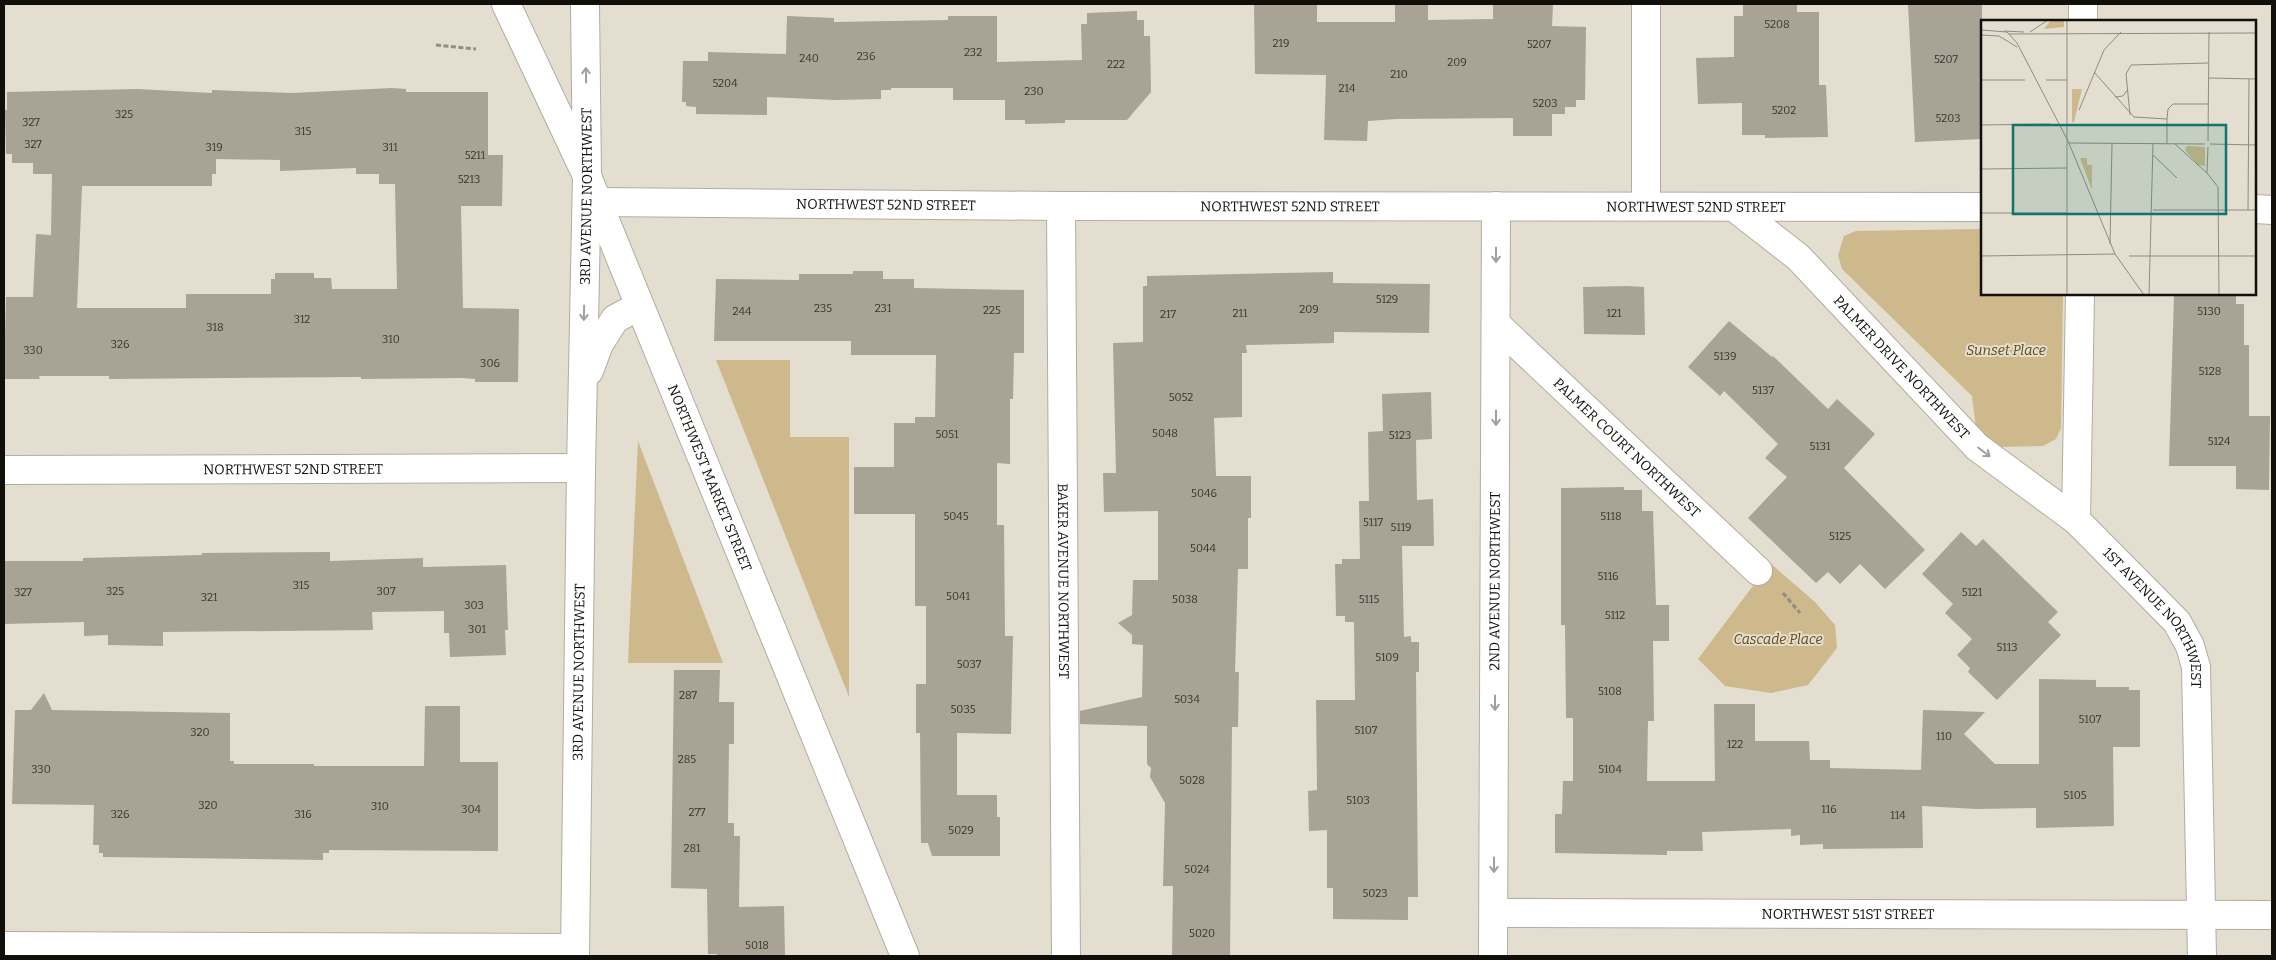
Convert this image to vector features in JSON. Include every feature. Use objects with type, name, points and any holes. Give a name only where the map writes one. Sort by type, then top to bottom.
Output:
[{"type":"street","name":"NORTHWEST MARKET STREET","points":[[506,4],[598,202],[906,956]]},
{"type":"street","name":"3RD AVENUE NORTHWEST","points":[[575,952],[587,176],[585,4]]},
{"type":"street","points":[[1646,4],[1646,206]]},
{"type":"street","points":[[2083,4],[2083,20]]},
{"type":"street","name":"NORTHWEST 52ND STREET","points":[[598,202],[1061,206],[1981,207]]},
{"type":"street","name":"BAKER AVENUE NORTHWEST","points":[[1061,206],[1066,956]]},
{"type":"street","name":"2ND AVENUE NORTHWEST","points":[[1493,956],[1496,206]]},
{"type":"street","name":"PALMER DRIVE NORTHWEST","points":[[1735,208],[1798,257],[1977,446],[2076,520]]},
{"type":"street","points":[[2256,209],[2272,210]]},
{"type":"street","points":[[2076,520],[2080,295]]},
{"type":"street","name":"3RD AVENUE NORTHWEST","points":[[583,389],[599,344],[615,319],[639,306]]},
{"type":"street","name":"PALMER COURT NORTHWEST","points":[[1496,324],[1758,570]]},
{"type":"street","name":"NORTHWEST 52ND STREET","points":[[4,470],[581,468]]},
{"type":"street","name":"1ST AVENUE NORTHWEST","points":[[2076,520],[2176,622],[2190,646],[2196,667],[2202,956]]},
{"type":"street","name":"NORTHWEST 51ST STREET","points":[[1494,912],[2272,915]]},
{"type":"street","points":[[4,946],[575,952]]},
{"type":"path","points":[[436,45],[476,49]]},
{"type":"green space","name":"Sunset Place","points":[[1981,229],[1981,295],[2063,295],[2061,428],[2056,439],[2043,446],[1995,447],[1976,428],[1972,396],[1842,269],[1838,255],[1844,236],[1856,231]]},
{"type":"green space","points":[[716,360],[790,360],[790,437],[849,437],[849,697]]},
{"type":"green space","points":[[638,441],[723,663],[628,663]]},
{"type":"green space","name":"Cascade Place","points":[[1770,563],[1815,602],[1835,625],[1837,648],[1808,685],[1771,693],[1725,686],[1698,659]]},
{"type":"building","points":[[1254,4],[1317,4],[1317,22],[1395,22],[1395,4],[1428,4],[1428,20],[1493,19],[1493,4],[1553,4],[1552,26],[1586,27],[1585,100],[1576,100],[1576,107],[1565,107],[1565,114],[1552,114],[1552,136],[1513,136],[1513,118],[1396,119],[1368,121],[1367,141],[1324,140],[1326,75],[1255,74]]},
{"type":"building","points":[[1743,4],[1797,4],[1797,12],[1819,12],[1819,85],[1826,85],[1828,137],[1765,138],[1765,135],[1742,135],[1742,103],[1698,104],[1696,58],[1734,57],[1734,16],[1743,16]]},
{"type":"building","points":[[1908,4],[1982,4],[1981,139],[1915,142]]},
{"type":"building","points":[[1137,11],[1137,20],[1144,20],[1144,36],[1150,36],[1151,92],[1127,120],[1065,120],[1065,123],[1025,124],[1025,120],[1005,120],[1005,100],[953,100],[953,88],[891,88],[891,90],[881,90],[881,99],[836,100],[767,97],[767,115],[696,114],[696,107],[686,106],[686,102],[682,102],[683,61],[708,61],[708,52],[786,54],[787,16],[834,18],[834,22],[948,20],[948,16],[997,16],[997,62],[1082,60],[1081,24],[1087,24],[1087,13]]},
{"type":"building","points":[[392,88],[406,89],[406,92],[488,92],[488,155],[503,155],[502,206],[461,206],[463,308],[519,309],[518,382],[475,382],[475,379],[462,378],[361,379],[361,377],[109,379],[109,376],[39,376],[40,379],[4,379],[6,297],[33,297],[36,234],[51,235],[52,174],[33,174],[33,163],[12,163],[12,154],[6,154],[5,110],[7,110],[7,92],[137,89],[212,93],[212,90],[292,93]],"holes":[[[216,159],[280,160],[280,171],[356,168],[356,174],[379,174],[379,184],[395,184],[397,289],[332,289],[331,278],[314,278],[314,273],[275,273],[275,279],[271,279],[271,294],[186,294],[186,308],[77,308],[82,186],[212,186],[212,174],[216,174]]]},
{"type":"building","points":[[853,271],[883,271],[883,279],[914,279],[914,288],[1024,290],[1024,353],[1014,353],[1013,399],[1010,399],[1010,464],[997,463],[997,525],[1004,525],[1005,636],[1013,636],[1011,734],[957,733],[957,795],[997,795],[997,817],[1000,817],[1000,856],[932,856],[928,843],[921,843],[920,733],[916,733],[916,684],[926,684],[926,606],[915,606],[915,514],[854,514],[854,467],[894,467],[894,423],[915,423],[915,417],[935,417],[936,355],[851,355],[851,341],[714,341],[716,279],[799,280],[799,274],[853,274]]},
{"type":"building","points":[[1333,272],[1333,283],[1430,284],[1429,333],[1334,332],[1334,343],[1246,345],[1247,353],[1242,353],[1242,417],[1214,418],[1216,476],[1251,476],[1251,518],[1248,518],[1248,569],[1238,569],[1235,672],[1239,672],[1238,727],[1232,727],[1230,956],[1172,956],[1173,886],[1163,886],[1165,803],[1150,777],[1151,768],[1147,764],[1147,726],[1080,724],[1080,711],[1142,697],[1143,645],[1132,644],[1132,635],[1118,623],[1132,615],[1133,580],[1158,580],[1158,511],[1104,512],[1103,473],[1116,473],[1113,343],[1143,342],[1143,286],[1147,286],[1147,276]]},
{"type":"building","points":[[1583,287],[1644,287],[1645,335],[1584,334]]},
{"type":"building","points":[[2174,295],[2236,295],[2236,304],[2244,304],[2244,345],[2249,345],[2249,416],[2270,416],[2269,490],[2236,489],[2236,466],[2169,466]]},
{"type":"building","points":[[1729,321],[1773,356],[1828,409],[1837,399],[1875,434],[1844,468],[1925,550],[1885,589],[1860,564],[1840,584],[1828,572],[1816,583],[1748,518],[1787,477],[1765,458],[1778,444],[1724,391],[1720,396],[1688,367]]},
{"type":"building","points":[[1431,392],[1432,439],[1416,440],[1417,500],[1433,499],[1434,546],[1402,546],[1404,637],[1411,636],[1411,642],[1419,642],[1419,672],[1416,672],[1418,897],[1408,897],[1408,920],[1333,919],[1333,888],[1327,888],[1327,830],[1309,831],[1308,791],[1317,790],[1316,700],[1355,700],[1354,622],[1345,622],[1345,616],[1336,616],[1335,564],[1342,564],[1342,559],[1360,559],[1359,501],[1369,501],[1368,432],[1383,431],[1382,394]]},
{"type":"building","points":[[1624,487],[1624,490],[1642,490],[1642,511],[1653,511],[1656,605],[1669,605],[1669,641],[1653,641],[1654,721],[1648,721],[1647,781],[1715,781],[1714,704],[1755,704],[1755,741],[1809,741],[1810,760],[1830,760],[1830,768],[1921,770],[1923,710],[1985,712],[1964,734],[1995,764],[2039,764],[2039,679],[2096,680],[2096,687],[2129,687],[2129,690],[2140,690],[2140,747],[2113,747],[2114,826],[2036,828],[2036,808],[1977,809],[1922,806],[1923,848],[1823,849],[1823,844],[1800,845],[1800,835],[1791,836],[1791,829],[1702,832],[1703,851],[1667,851],[1667,855],[1555,853],[1555,814],[1562,814],[1563,781],[1573,781],[1573,718],[1566,718],[1565,625],[1561,625],[1561,488]]},
{"type":"building","points":[[1961,532],[1976,546],[1983,539],[2058,612],[2048,622],[2061,635],[1997,700],[1968,672],[1970,668],[1957,655],[1972,639],[1945,613],[1953,604],[1922,574]]},
{"type":"building","points":[[330,552],[330,561],[423,558],[423,567],[506,565],[508,630],[505,630],[506,655],[450,657],[449,633],[444,633],[444,611],[372,612],[373,630],[163,632],[163,646],[108,645],[108,635],[84,636],[84,622],[4,624],[4,561],[83,561],[83,558],[202,555],[202,553]]},
{"type":"building","points":[[674,670],[720,670],[719,702],[734,702],[734,744],[729,744],[728,823],[734,823],[734,836],[740,836],[739,907],[784,906],[785,956],[717,956],[717,954],[708,954],[707,889],[671,888]]},
{"type":"building","points":[[44,693],[52,710],[230,713],[230,761],[234,761],[234,764],[424,766],[425,706],[460,706],[460,762],[498,762],[498,851],[329,850],[329,853],[323,853],[323,860],[103,857],[103,853],[99,853],[99,845],[93,845],[94,805],[12,804],[15,710],[31,710]]}]
